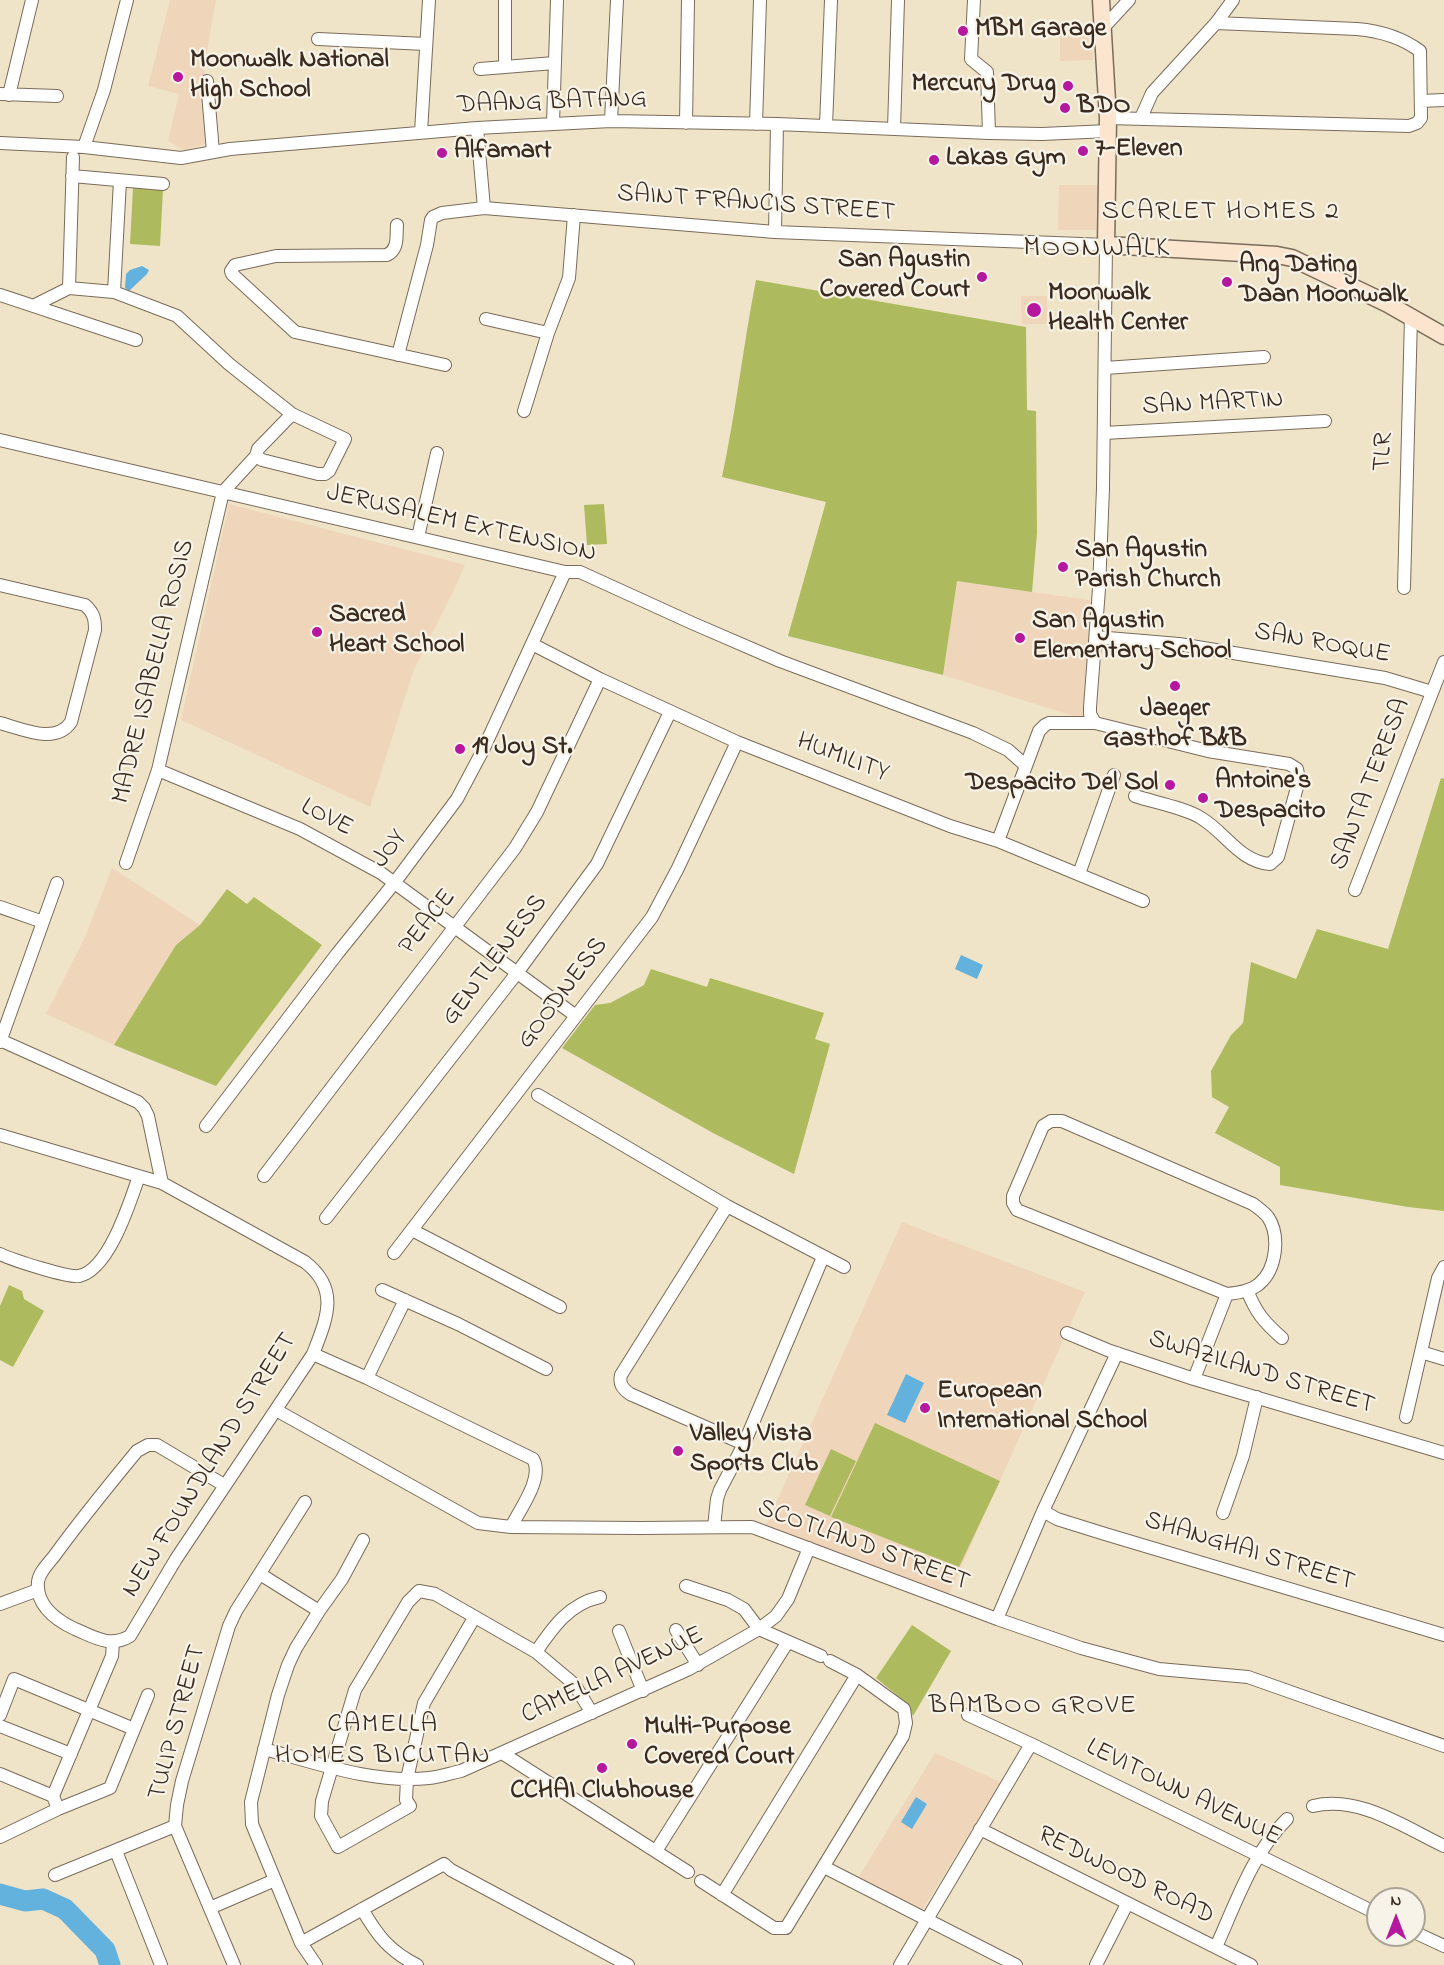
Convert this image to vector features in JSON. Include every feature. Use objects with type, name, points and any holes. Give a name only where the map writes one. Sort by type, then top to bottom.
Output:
[{"type":"main road","points":[[1101,0],[1108,124],[1106,245],[1285,256],[1313,266],[1444,336]]},
{"type":"street","points":[[32,0],[4,95],[57,96]]},
{"type":"street","points":[[84,147],[104,90],[127,0]]},
{"type":"street","points":[[421,132],[429,0]]},
{"type":"street","points":[[505,67],[506,0]]},
{"type":"street","points":[[553,123],[557,0]]},
{"type":"street","points":[[611,121],[617,0]]},
{"type":"street","points":[[686,123],[688,0]]},
{"type":"street","points":[[756,124],[760,0]]},
{"type":"street","points":[[826,126],[831,0]]},
{"type":"street","points":[[894,129],[898,0]]},
{"type":"street","points":[[974,0],[971,59],[987,72],[989,133]]},
{"type":"street","points":[[1104,27],[1129,0]]},
{"type":"street","points":[[1141,118],[1152,93],[1216,23],[1233,0]]},
{"type":"street","points":[[1216,23],[1378,31],[1401,39],[1420,51],[1421,100],[1444,100]]},
{"type":"street","points":[[318,39],[426,44]]},
{"type":"street","points":[[480,69],[554,63]]},
{"type":"street","points":[[207,81],[213,152]]},
{"type":"street","name":"DAANG BATANG","points":[[0,143],[84,147],[181,158],[213,152],[421,132],[611,121],[777,124],[1042,134],[1141,118],[1409,126],[1417,123],[1421,118],[1421,100]]},
{"type":"street","points":[[775,232],[777,124]]},
{"type":"street","points":[[477,128],[484,208]]},
{"type":"street","points":[[69,288],[73,157]]},
{"type":"street","points":[[72,176],[164,184]]},
{"type":"street","points":[[114,292],[120,181]]},
{"type":"street","name":"SAINT FRANCIS STREET","points":[[398,355],[433,217],[442,213],[484,208],[775,232],[1106,245]]},
{"type":"street","points":[[524,411],[569,278],[574,215]]},
{"type":"street","points":[[397,225],[396,246],[392,253],[387,255],[268,257],[238,263],[231,271],[234,278],[295,332],[445,365]]},
{"type":"street","points":[[1095,723],[1090,714],[1090,707],[1096,637],[1104,433],[1106,245]]},
{"type":"street","points":[[34,305],[69,288],[114,292],[177,316],[229,364],[292,414],[345,439],[328,473],[318,474],[256,456]]},
{"type":"street","points":[[0,295],[136,340]]},
{"type":"street","name":"TLR","points":[[1404,588],[1411,317]]},
{"type":"street","points":[[486,319],[549,333]]},
{"type":"street","points":[[1105,368],[1264,357]]},
{"type":"street","points":[[223,492],[256,456],[258,449],[292,414]]},
{"type":"street","name":"SAN MARTIN","points":[[1104,433],[1325,421]]},
{"type":"street","name":"JERUSALEM EXTENSION","points":[[0,440],[565,572],[580,572],[692,624],[780,661],[973,733],[1008,750],[1025,765]]},
{"type":"street","points":[[418,537],[437,453]]},
{"type":"street","name":"MADRE ISABELLA ROSIS","points":[[126,863],[158,770],[223,492]]},
{"type":"street","name":"JOY","points":[[206,1126],[457,799],[483,750],[565,572]]},
{"type":"street","points":[[0,585],[76,602],[92,611],[95,620],[95,630],[71,723],[66,729],[60,733],[42,733],[0,723]]},
{"type":"street","name":"SAN ROQUE","points":[[1096,637],[1179,644],[1386,678],[1432,692]]},
{"type":"street","name":"HUMILITY","points":[[532,645],[736,742],[950,826],[998,842],[1143,901]]},
{"type":"street","name":"SANTA TERESA","points":[[1355,890],[1444,662]]},
{"type":"street","name":"PEACE","points":[[264,1176],[528,830],[600,679]]},
{"type":"street","name":"GENTLENESS","points":[[326,1218],[517,973],[601,856],[670,712]]},
{"type":"street","points":[[998,842],[1025,765],[1045,725],[1095,723],[1208,752],[1289,764],[1297,769],[1299,780],[1278,857],[1270,864],[1259,862],[1245,855],[1199,816],[1135,796]]},
{"type":"street","name":"GOODNESS","points":[[394,1253],[652,917],[678,868],[736,742]]},
{"type":"street","name":"LOVE","points":[[158,770],[300,829],[395,882],[576,1016]]},
{"type":"street","points":[[1079,874],[1114,775]]},
{"type":"street","points":[[57,883],[0,1040],[138,1102],[144,1108],[147,1116],[162,1183]]},
{"type":"street","points":[[0,908],[43,922]]},
{"type":"street","points":[[538,1095],[727,1206],[844,1267]]},
{"type":"street","points":[[1051,1121],[1062,1121],[1253,1204],[1267,1217],[1274,1232],[1276,1250],[1269,1270],[1259,1284],[1241,1293],[1227,1294],[1017,1210],[1013,1203],[1013,1196],[1043,1126],[1051,1121]]},
{"type":"street","name":"NEW FOUNDLAND STREET","points":[[0,1135],[162,1183],[305,1262],[323,1280],[326,1288],[327,1304],[322,1329],[313,1354],[176,1559],[130,1636],[113,1643]]},
{"type":"street","points":[[0,1254],[72,1277],[86,1274],[98,1264],[119,1232],[139,1176]]},
{"type":"street","points":[[727,1206],[620,1380],[621,1386],[630,1394],[744,1444]]},
{"type":"street","points":[[412,1230],[560,1307]]},
{"type":"street","points":[[714,1527],[720,1490],[744,1444],[823,1257]]},
{"type":"street","points":[[1406,1417],[1438,1278],[1444,1267]]},
{"type":"street","points":[[382,1290],[546,1369]]},
{"type":"street","points":[[1247,1290],[1262,1320],[1282,1338]]},
{"type":"street","points":[[1194,1378],[1227,1294]]},
{"type":"street","points":[[367,1378],[405,1300]]},
{"type":"street","name":"SWAZILAND STREET","points":[[1067,1333],[1117,1353],[1194,1378],[1444,1453]]},
{"type":"street","points":[[1420,1352],[1444,1359]]},
{"type":"street","points":[[997,1619],[1043,1511],[1117,1353]]},
{"type":"street","points":[[313,1354],[533,1459],[537,1471],[536,1478],[511,1527]]},
{"type":"street","points":[[1223,1513],[1243,1456],[1257,1397]]},
{"type":"street","name":"SCOTLAND STREET","points":[[276,1410],[469,1519],[489,1525],[511,1527],[753,1527],[997,1619],[1081,1648],[1159,1669],[1248,1677],[1444,1746]]},
{"type":"street","points":[[58,1809],[53,1796],[112,1656],[113,1643],[102,1641],[61,1623],[48,1611],[38,1590],[39,1576],[83,1516],[137,1450],[142,1447],[158,1445],[225,1485]]},
{"type":"street","name":"TULIP STREET","points":[[234,1965],[175,1826],[177,1805],[182,1781],[229,1626],[305,1502]]},
{"type":"street","name":"SHANGHAI STREET","points":[[1043,1511],[1057,1519],[1105,1534],[1444,1635]]},
{"type":"street","points":[[316,1965],[301,1943],[252,1824],[250,1814],[264,1749],[288,1665],[319,1611],[342,1579],[363,1540]]},
{"type":"street","name":"CAMELLA AVENUE","points":[[264,1749],[332,1767],[407,1779],[431,1778],[461,1771],[698,1665],[759,1629],[776,1616],[789,1598],[809,1548]]},
{"type":"street","points":[[260,1574],[319,1611]]},
{"type":"street","points":[[686,1586],[737,1604],[744,1609],[759,1629],[826,1658],[857,1675],[904,1709],[906,1723],[903,1736],[786,1928],[774,1928],[701,1881]]},
{"type":"street","points":[[0,1604],[38,1590]]},
{"type":"street","points":[[474,1618],[424,1703],[407,1779],[406,1800],[410,1806],[338,1847],[321,1816],[322,1801],[355,1689],[413,1596],[419,1591],[435,1594],[536,1652],[574,1684],[592,1713]]},
{"type":"street","points":[[536,1652],[560,1620],[576,1606],[600,1597]]},
{"type":"street","points":[[619,1630],[643,1691]]},
{"type":"street","points":[[676,1630],[698,1665]]},
{"type":"street","points":[[656,1851],[787,1642]]},
{"type":"street","points":[[722,1896],[857,1675]]},
{"type":"street","points":[[0,1715],[14,1679],[134,1729]]},
{"type":"street","points":[[0,1837],[58,1809],[110,1788],[148,1695]]},
{"type":"street","name":"LEVITOWN AVENUE","points":[[968,1715],[1366,1908]]},
{"type":"street","points":[[0,1725],[71,1754]]},
{"type":"street","points":[[900,1965],[1031,1744]]},
{"type":"street","points":[[502,1753],[688,1872]]},
{"type":"street","points":[[0,1774],[53,1796]]},
{"type":"street","points":[[1313,1806],[1328,1803],[1346,1804],[1369,1810],[1444,1846]]},
{"type":"street","points":[[1216,1947],[1259,1856],[1273,1834],[1287,1819]]},
{"type":"street","points":[[55,1875],[175,1826]]},
{"type":"street","name":"REDWOOD ROAD","points":[[980,1829],[1251,1965]]},
{"type":"street","points":[[116,1851],[161,1965]]},
{"type":"street","points":[[301,1943],[444,1864],[451,1870],[628,1965]]},
{"type":"street","points":[[824,1867],[1016,1965]]},
{"type":"street","points":[[210,1908],[275,1880]]},
{"type":"street","points":[[1096,1965],[1127,1904]]},
{"type":"street","points":[[362,1909],[378,1937],[417,1965]]},
{"type":"street","points":[[1426,1938],[1444,1946]]},
{"type":"shaded area","name":"Moonwalk National High School","points":[[170,0],[216,0],[204,68],[210,143],[183,150],[168,141],[179,94],[148,86]]},
{"type":"shaded area","points":[[1091,30],[1093,60],[1060,61],[1060,31]]},
{"type":"shaded area","points":[[1059,185],[1098,185],[1098,230],[1058,230]]},
{"type":"shaded area","name":"Moonwalk Health Center","points":[[1021,296],[1047,296],[1047,324],[1022,324]]},
{"type":"shaded area","name":"Sacred Heart School","points":[[229,504],[465,565],[413,672],[370,807],[181,720]]},
{"type":"shaded area","name":"San Agustin Elementary School","points":[[957,581],[1095,601],[1083,719],[943,675]]},
{"type":"shaded area","points":[[112,868],[200,925],[176,945],[114,1045],[46,1014],[85,937]]},
{"type":"shaded area","name":"European International School","points":[[902,1222],[1085,1292],[948,1596],[766,1525]]},
{"type":"shaded area","points":[[935,1753],[1001,1782],[923,1909],[858,1878]]},
{"type":"green space","points":[[133,188],[163,190],[160,246],[130,244]]},
{"type":"green space","points":[[756,280],[1026,327],[1027,410],[1036,411],[1037,533],[1032,592],[957,581],[943,675],[788,636],[826,502],[722,477]]},
{"type":"green space","points":[[604,504],[607,544],[587,545],[584,505]]},
{"type":"green space","points":[[1441,778],[1444,779],[1444,1211],[1280,1185],[1280,1167],[1215,1133],[1229,1107],[1212,1097],[1211,1071],[1231,1035],[1243,1023],[1251,962],[1296,979],[1317,929],[1388,949]]},
{"type":"green space","points":[[227,889],[247,904],[254,897],[322,945],[216,1086],[114,1045],[176,945],[200,925]]},
{"type":"green space","points":[[651,969],[707,987],[710,978],[824,1013],[815,1039],[830,1044],[794,1174],[713,1133],[562,1048],[595,1005],[610,1003],[644,985]]},
{"type":"green space","points":[[9,1285],[22,1291],[24,1299],[44,1311],[13,1367],[0,1360],[0,1306]]},
{"type":"green space","points":[[875,1423],[1000,1481],[959,1567],[831,1517]]},
{"type":"green space","points":[[831,1449],[856,1461],[830,1516],[805,1505]]},
{"type":"green space","points":[[912,1625],[951,1651],[913,1716],[908,1704],[876,1678]]},
{"type":"water","points":[[142,266],[149,270],[147,274],[129,291],[125,288],[126,274]]},
{"type":"water","points":[[961,955],[983,965],[977,979],[955,969]]},
{"type":"water","points":[[906,1374],[924,1383],[905,1423],[887,1415]]},
{"type":"water","points":[[916,1797],[927,1804],[912,1829],[901,1822]]},
{"type":"waterway","points":[[0,1894],[25,1901],[43,1899],[65,1909],[105,1950],[110,1965]]},
{"type":"place","name":"MBM Garage","points":[[963,31]]},
{"type":"place","name":"Moonwalk National High School","points":[[178,77]]},
{"type":"place","name":"Mercury Drug","points":[[1068,86]]},
{"type":"place","name":"BDO","points":[[1065,108]]},
{"type":"place","name":"7-Eleven","points":[[1083,151]]},
{"type":"place","name":"Alfamart","points":[[442,153]]},
{"type":"place","name":"Lakas Gym","points":[[934,160]]},
{"type":"place","name":"San Agustin Covered Court","points":[[982,277]]},
{"type":"place","name":"Ang Dating Daan Moonwalk","points":[[1227,282]]},
{"type":"place","name":"Moonwalk Health Center","points":[[1034,310]]},
{"type":"place","name":"San Agustin Parish Church","points":[[1063,567]]},
{"type":"place","name":"Sacred Heart School","points":[[317,632]]},
{"type":"place","name":"San Agustin Elementary School","points":[[1020,638]]},
{"type":"place","name":"Jaeger Gasthof B&B","points":[[1175,686]]},
{"type":"place","name":"19 Joy St.","points":[[460,749]]},
{"type":"place","name":"Despacito Del Sol","points":[[1170,785]]},
{"type":"place","name":"Antoine's Despacito","points":[[1203,798]]},
{"type":"place","name":"European International School","points":[[925,1408]]},
{"type":"place","name":"Valley Vista Sports Club","points":[[678,1451]]},
{"type":"place","name":"Multi-Purpose Covered Court","points":[[632,1744]]},
{"type":"place","name":"CCHAI Clubhouse","points":[[602,1768]]},
{"type":"district","name":"SCARLET HOMES 2","points":[[1221,214]]},
{"type":"district","name":"MOONWALK","points":[[1097,250]]},
{"type":"district","name":"BAMBOO GROVE","points":[[1033,1708]]},
{"type":"district","name":"CAMELLA HOMES BICUTAN","points":[[383,1742]]}]
